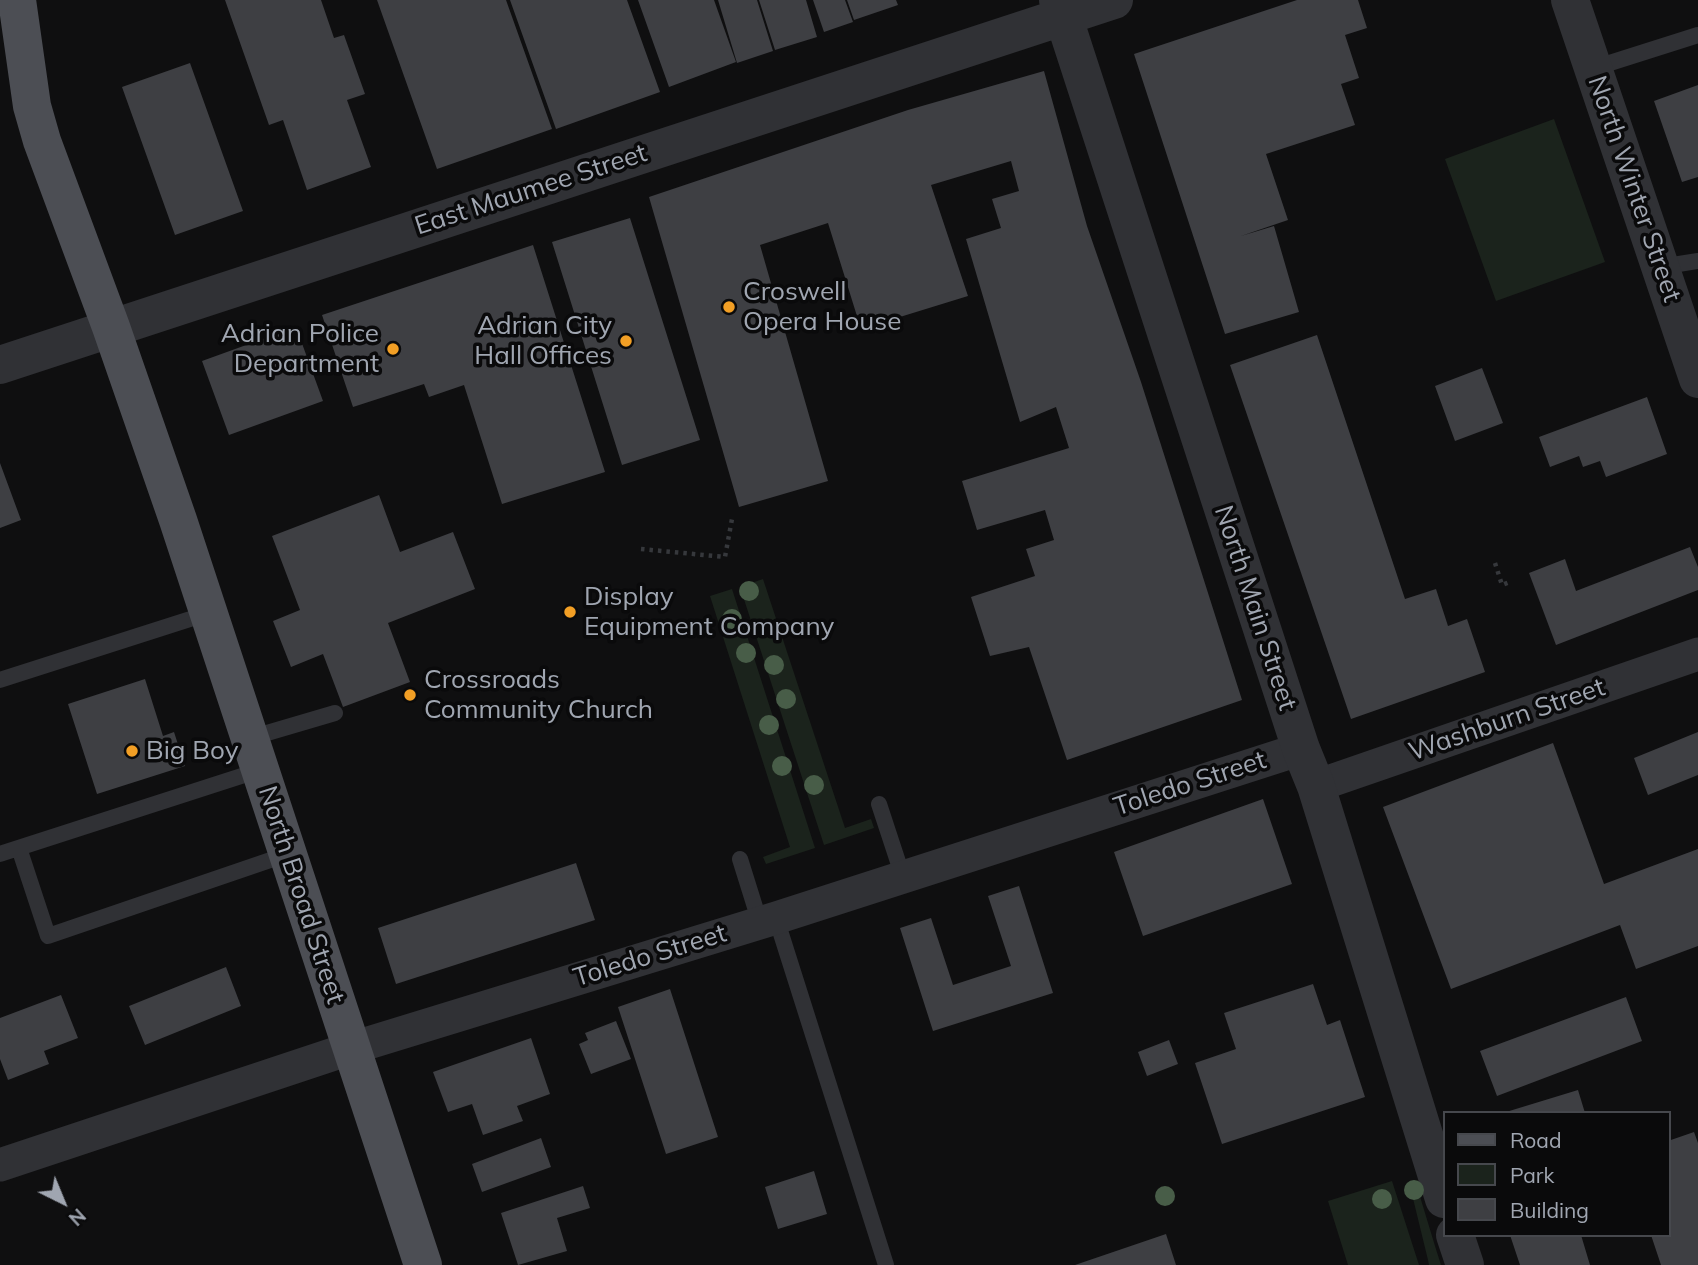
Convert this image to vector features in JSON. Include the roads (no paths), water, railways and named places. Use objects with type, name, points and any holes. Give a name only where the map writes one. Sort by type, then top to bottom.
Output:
[{"type":"main road","name":"North Broad Street","points":[[17,0],[32,106],[41,141],[111,327],[209,613],[423,1265]]},
{"type":"street","name":"East Maumee Street","points":[[0,365],[1061,8],[1114,0]]},
{"type":"street","name":"North Winter Street","points":[[1570,0],[1698,379]]},
{"type":"street","name":"North Main Street","points":[[1061,8],[1301,749],[1316,786],[1442,1193]]},
{"type":"street","name":"Washburn Street","points":[[1316,786],[1698,653]]},
{"type":"street","name":"Toledo Street","points":[[0,1165],[352,1048],[768,920],[1301,749]]},
{"type":"street","points":[[1456,1237],[1465,1265]]},
{"type":"lane","points":[[1593,69],[1698,35]]},
{"type":"lane","points":[[1660,267],[1698,261]]},
{"type":"lane","points":[[0,680],[209,613]]},
{"type":"lane","points":[[0,854],[255,754],[335,713]]},
{"type":"lane","points":[[880,804],[903,877]]},
{"type":"lane","points":[[19,848],[48,936],[288,854]]},
{"type":"lane","points":[[740,859],[768,920],[886,1265]]},
{"type":"place","name":"Croswell Opera House","points":[[729,307]]},
{"type":"place","name":"Adrian City Hall Offices","points":[[626,341]]},
{"type":"place","name":"Adrian Police Department","points":[[393,349]]},
{"type":"place","name":"Display Equipment Company","points":[[570,612]]},
{"type":"place","name":"Crossroads Community Church","points":[[410,695]]},
{"type":"place","name":"Big Boy","points":[[132,751]]}]
